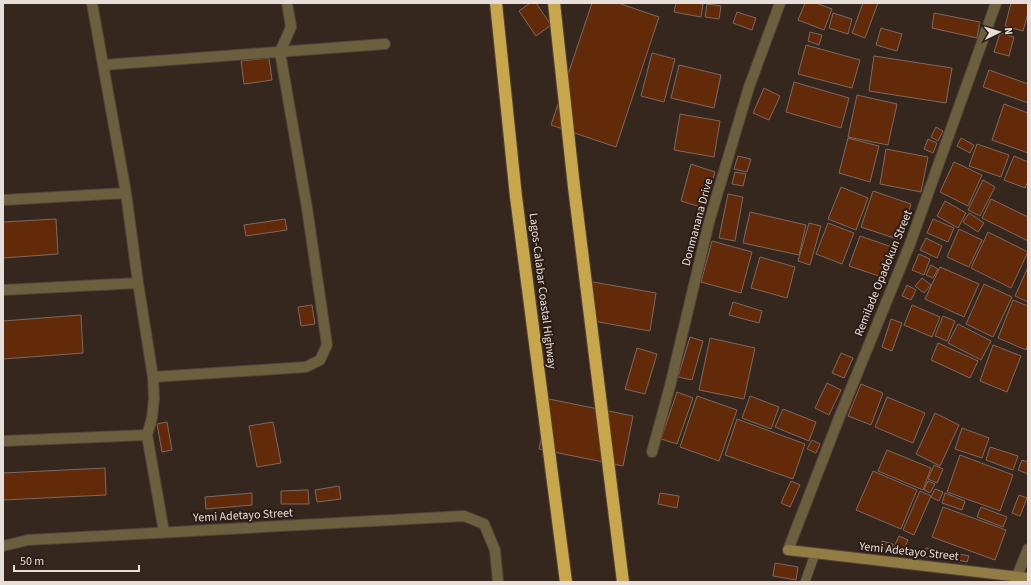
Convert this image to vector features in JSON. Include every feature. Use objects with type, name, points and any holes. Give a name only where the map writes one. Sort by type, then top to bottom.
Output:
[{"type":"highway","name":"Lagos-Calabar Coastal Highway","points":[[496,3],[516,197],[566,582]]},
{"type":"highway","points":[[554,3],[574,187],[623,582]]},
{"type":"street","points":[[92,3],[126,193],[153,377],[153,411],[147,435],[164,532]]},
{"type":"street","points":[[153,377],[306,367],[320,360],[328,346],[307,208],[280,52],[291,27],[287,3]]},
{"type":"street","name":"Donmanana Drive","points":[[652,452],[670,386],[709,222],[748,87],[780,3]]},
{"type":"street","name":"Remilade Opadokun Street","points":[[788,550],[838,418],[910,244],[996,3]]},
{"type":"street","points":[[103,65],[385,44]]},
{"type":"street","points":[[3,200],[126,193]]},
{"type":"street","points":[[3,290],[138,283]]},
{"type":"street","points":[[3,441],[147,435]]},
{"type":"street","name":"Yemi Adetayo Street","points":[[3,546],[28,540],[464,516],[484,524],[495,550],[498,582]]},
{"type":"street","points":[[1017,576],[1028,549]]},
{"type":"street","name":"Yemi Adetayo Street","points":[[788,550],[1028,578]]},
{"type":"lane","points":[[805,582],[815,554]]},
{"type":"building","points":[[530,3],[536,3],[551,25],[536,36],[519,11]]},
{"type":"building","points":[[592,3],[618,3],[659,17],[616,147],[551,125]]},
{"type":"building","points":[[676,3],[703,4],[701,17],[674,12]]},
{"type":"building","points":[[805,3],[816,3],[832,9],[824,30],[798,20]]},
{"type":"building","points":[[863,3],[878,3],[865,38],[852,33]]},
{"type":"building","points":[[1011,3],[1028,3],[1028,13],[1023,31],[1005,26]]},
{"type":"building","points":[[707,4],[721,6],[719,19],[705,17]]},
{"type":"building","points":[[737,12],[756,18],[752,30],[733,23]]},
{"type":"building","points":[[833,13],[852,19],[848,34],[829,28]]},
{"type":"building","points":[[934,13],[980,22],[977,38],[932,28]]},
{"type":"building","points":[[881,28],[902,34],[897,51],[876,45]]},
{"type":"building","points":[[810,32],[822,35],[819,45],[808,41]]},
{"type":"building","points":[[1000,33],[1014,37],[1009,56],[994,52]]},
{"type":"building","points":[[806,45],[860,60],[852,88],[798,74]]},
{"type":"building","points":[[652,53],[675,59],[664,102],[641,96]]},
{"type":"building","points":[[874,56],[952,68],[946,103],[869,91]]},
{"type":"building","points":[[269,58],[272,80],[244,84],[241,61]]},
{"type":"building","points":[[679,65],[721,75],[714,108],[671,98]]},
{"type":"building","points":[[989,70],[1028,84],[1028,103],[983,87]]},
{"type":"building","points":[[794,82],[849,98],[841,128],[786,112]]},
{"type":"building","points":[[764,88],[780,96],[769,120],[753,113]]},
{"type":"building","points":[[857,95],[897,104],[888,145],[848,137]]},
{"type":"building","points":[[1004,104],[1028,113],[1028,153],[992,140]]},
{"type":"building","points":[[680,114],[720,121],[714,157],[674,150]]},
{"type":"building","points":[[936,127],[943,131],[938,141],[931,137]]},
{"type":"building","points":[[848,138],[879,146],[870,182],[839,173]]},
{"type":"building","points":[[961,138],[974,145],[970,153],[957,146]]},
{"type":"building","points":[[928,139],[937,143],[933,153],[924,149]]},
{"type":"building","points":[[977,144],[1009,155],[1001,177],[969,166]]},
{"type":"building","points":[[886,149],[928,157],[921,192],[880,184]]},
{"type":"building","points":[[738,156],[751,159],[747,172],[734,169]]},
{"type":"building","points":[[1014,156],[1028,162],[1028,181],[1025,188],[1004,180]]},
{"type":"building","points":[[954,162],[982,175],[968,206],[940,192]]},
{"type":"building","points":[[691,164],[715,172],[704,208],[681,201]]},
{"type":"building","points":[[735,172],[746,174],[743,186],[732,184]]},
{"type":"building","points":[[983,180],[995,187],[980,216],[968,210]]},
{"type":"building","points":[[841,187],[868,198],[856,230],[828,219]]},
{"type":"building","points":[[873,191],[911,204],[900,240],[861,227]]},
{"type":"building","points":[[728,194],[743,197],[735,241],[719,238]]},
{"type":"building","points":[[991,199],[1028,217],[1028,241],[982,218]]},
{"type":"building","points":[[945,201],[966,213],[958,228],[937,216]]},
{"type":"building","points":[[750,212],[806,225],[799,255],[743,243]]},
{"type":"building","points":[[969,213],[984,223],[978,232],[963,222]]},
{"type":"building","points":[[56,219],[58,254],[3,258],[3,222]]},
{"type":"building","points":[[285,219],[287,230],[246,236],[244,225]]},
{"type":"building","points":[[933,219],[954,228],[948,242],[927,233]]},
{"type":"building","points":[[809,223],[821,226],[810,265],[798,261]]},
{"type":"building","points":[[828,223],[854,233],[842,264],[816,254]]},
{"type":"building","points":[[959,229],[982,240],[969,267],[947,257]]},
{"type":"building","points":[[988,232],[1028,252],[1011,288],[971,268]]},
{"type":"building","points":[[860,236],[895,248],[885,278],[849,266]]},
{"type":"building","points":[[926,238],[942,246],[937,258],[920,250]]},
{"type":"building","points":[[712,241],[752,252],[741,293],[701,282]]},
{"type":"building","points":[[919,254],[930,259],[924,275],[912,270]]},
{"type":"building","points":[[760,257],[795,267],[787,298],[751,288]]},
{"type":"building","points":[[931,265],[938,269],[933,278],[926,275]]},
{"type":"building","points":[[940,267],[979,284],[964,317],[925,299]]},
{"type":"building","points":[[1028,267],[1028,302],[1015,296]]},
{"type":"building","points":[[922,278],[931,285],[924,293],[915,286]]},
{"type":"building","points":[[593,282],[656,293],[650,331],[587,320]]},
{"type":"building","points":[[984,284],[1012,297],[993,337],[966,324]]},
{"type":"building","points":[[907,285],[916,290],[911,300],[902,296]]},
{"type":"building","points":[[1013,300],[1028,306],[1028,344],[1026,350],[998,338]]},
{"type":"building","points":[[733,302],[762,311],[759,323],[729,315]]},
{"type":"building","points":[[312,305],[315,324],[301,326],[298,307]]},
{"type":"building","points":[[912,305],[940,317],[932,337],[904,325]]},
{"type":"building","points":[[81,315],[83,353],[3,359],[3,321]]},
{"type":"building","points":[[943,316],[955,321],[947,341],[935,336]]},
{"type":"building","points":[[891,319],[902,323],[892,351],[882,347]]},
{"type":"building","points":[[958,324],[991,341],[981,360],[948,343]]},
{"type":"building","points":[[690,337],[703,341],[692,380],[678,377]]},
{"type":"building","points":[[710,338],[755,348],[744,399],[699,390]]},
{"type":"building","points":[[938,343],[978,361],[970,378],[931,360]]},
{"type":"building","points":[[993,345],[1021,356],[1007,392],[980,381]]},
{"type":"building","points":[[637,348],[657,354],[645,394],[625,389]]},
{"type":"building","points":[[841,353],[853,358],[844,378],[832,373]]},
{"type":"building","points":[[827,383],[841,390],[829,415],[815,408]]},
{"type":"building","points":[[861,384],[883,393],[871,425],[848,416]]},
{"type":"building","points":[[677,392],[693,398],[677,444],[661,439]]},
{"type":"building","points":[[697,396],[737,410],[719,461],[680,447]]},
{"type":"building","points":[[750,396],[779,407],[771,429],[742,418]]},
{"type":"building","points":[[887,397],[925,413],[913,443],[875,427]]},
{"type":"building","points":[[549,399],[633,416],[623,466],[539,449]]},
{"type":"building","points":[[783,409],[816,422],[809,441],[775,427]]},
{"type":"building","points":[[935,413],[959,425],[940,466],[916,454]]},
{"type":"building","points":[[737,419],[805,444],[793,479],[725,455]]},
{"type":"building","points":[[167,422],[172,450],[162,452],[157,424]]},
{"type":"building","points":[[273,422],[281,463],[257,467],[249,426]]},
{"type":"building","points":[[962,428],[989,438],[982,458],[955,449]]},
{"type":"building","points":[[812,440],[820,444],[816,453],[807,449]]},
{"type":"building","points":[[990,447],[1018,456],[1013,470],[986,460]]},
{"type":"building","points":[[887,450],[931,468],[923,490],[878,471]]},
{"type":"building","points":[[960,455],[1013,475],[1000,511],[947,492]]},
{"type":"building","points":[[1022,460],[1028,462],[1028,474],[1018,470]]},
{"type":"building","points":[[934,465],[943,469],[937,483],[928,479]]},
{"type":"building","points":[[105,468],[106,495],[3,500],[3,473]]},
{"type":"building","points":[[873,471],[917,490],[901,529],[856,510]]},
{"type":"building","points":[[791,481],[800,485],[790,507],[781,503]]},
{"type":"building","points":[[928,481],[935,484],[930,493],[924,490]]},
{"type":"building","points":[[339,486],[341,499],[317,502],[315,490]]},
{"type":"building","points":[[935,489],[943,492],[939,501],[931,497]]},
{"type":"building","points":[[308,490],[309,504],[281,504],[281,491]]},
{"type":"building","points":[[920,491],[931,496],[914,535],[903,530]]},
{"type":"building","points":[[252,493],[252,505],[206,509],[205,497]]},
{"type":"building","points":[[660,493],[679,496],[677,508],[658,504]]},
{"type":"building","points":[[945,493],[965,501],[962,510],[942,503]]},
{"type":"building","points":[[1019,495],[1027,498],[1020,516],[1012,513]]},
{"type":"building","points":[[943,507],[1006,530],[995,560],[932,537]]},
{"type":"building","points":[[981,507],[1007,517],[1003,527],[977,517]]},
{"type":"building","points":[[899,536],[908,540],[902,553],[893,549]]},
{"type":"building","points":[[882,541],[893,544],[891,553],[879,550]]},
{"type":"building","points":[[926,548],[938,549],[937,558],[924,557]]},
{"type":"building","points":[[955,553],[969,556],[967,562],[953,559]]},
{"type":"building","points":[[775,563],[798,567],[796,580],[773,576]]}]
